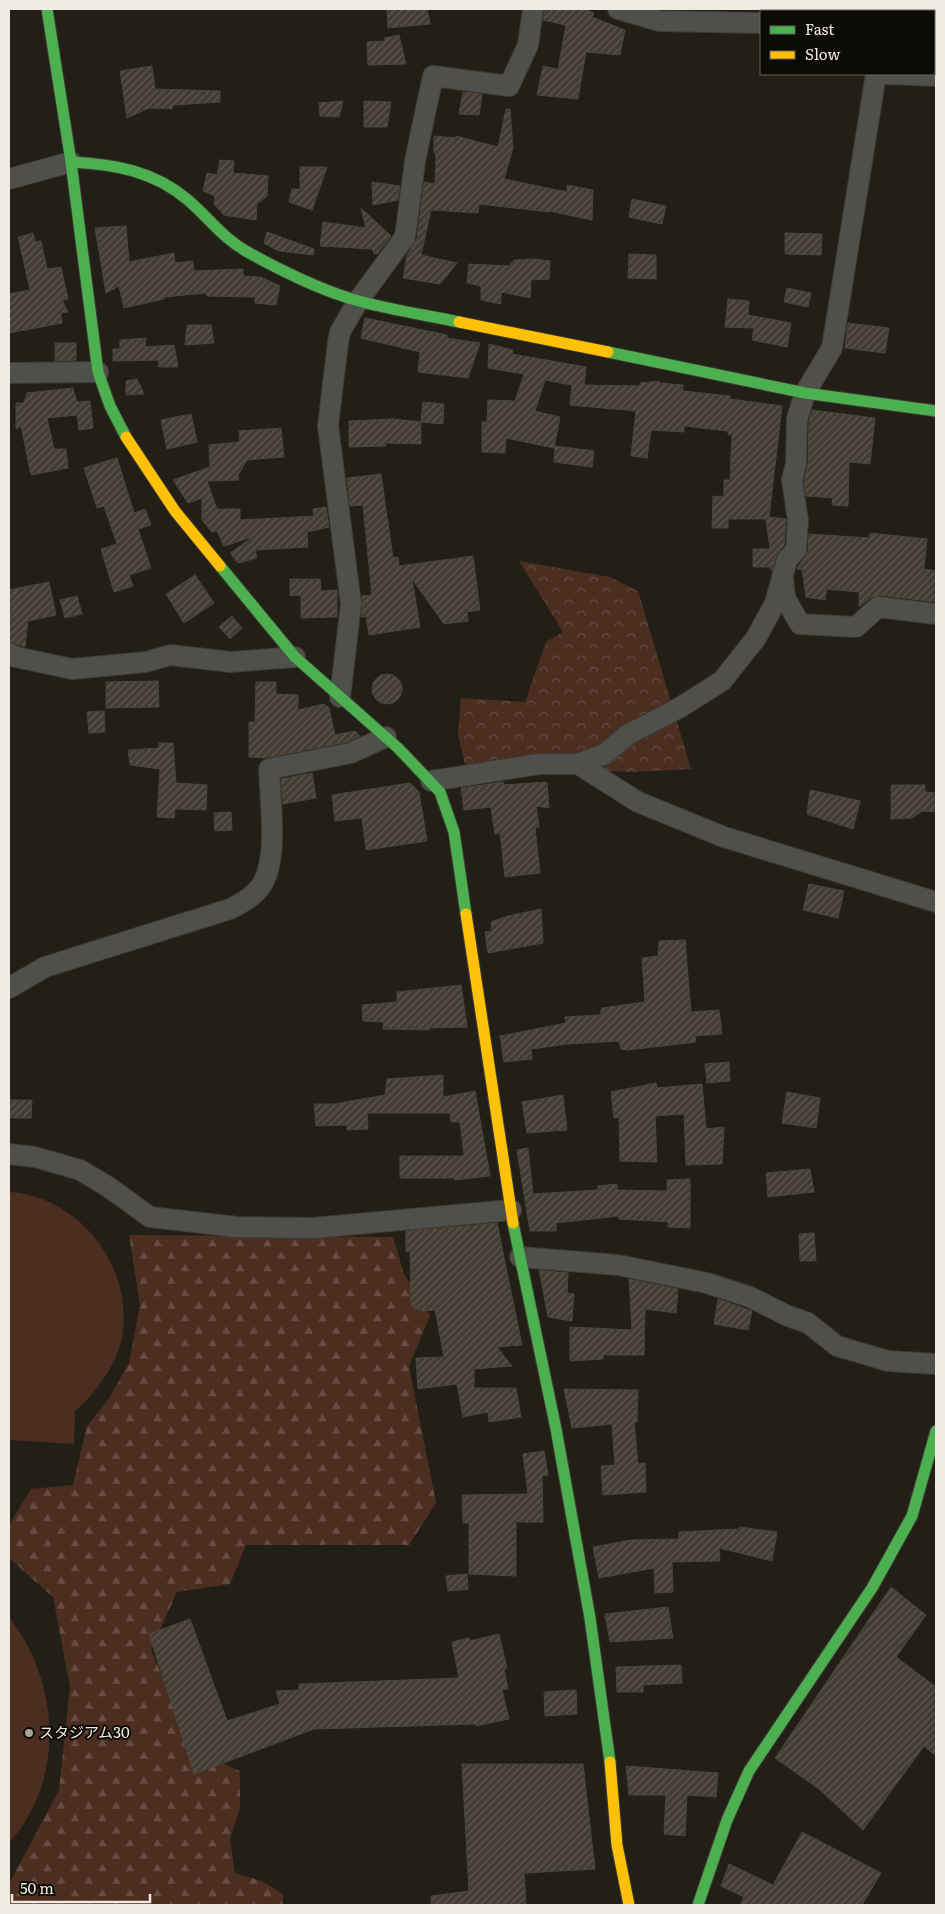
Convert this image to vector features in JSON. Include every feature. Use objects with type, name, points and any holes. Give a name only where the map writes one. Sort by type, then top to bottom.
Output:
[{"type":"street","points":[[47,9],[71,162],[98,372],[110,406],[125,435],[175,511],[296,657],[386,737],[440,792],[454,832],[511,1210],[556,1429],[590,1618],[608,1734],[617,1845],[629,1905]]},
{"type":"street","points":[[340,697],[351,604],[328,426],[340,332],[358,301],[406,237],[415,161],[433,76],[509,86],[528,45],[532,9]]},
{"type":"street","points":[[618,9],[659,21],[760,23]]},
{"type":"street","points":[[431,782],[540,764],[578,764],[605,754],[628,735],[722,681],[756,638],[775,603],[787,560],[796,550],[798,521],[792,480],[796,464],[797,419],[805,393],[832,348],[876,75]]},
{"type":"street","points":[[911,75],[936,76]]},
{"type":"street","points":[[9,178],[71,162],[120,165],[155,178],[187,199],[232,243],[292,276],[358,301],[805,393],[936,411]]},
{"type":"street","points":[[9,373],[98,372]]},
{"type":"street","points":[[783,576],[785,598],[800,624],[856,627],[878,607],[936,614]]},
{"type":"street","points":[[9,653],[16,657],[72,669],[146,662],[170,655],[231,662],[296,657]]},
{"type":"street","points":[[9,988],[45,967],[230,909],[249,899],[262,886],[269,865],[272,834],[269,769],[351,753],[386,737]]},
{"type":"street","points":[[578,764],[638,802],[724,837],[936,902]]},
{"type":"street","points":[[9,1154],[35,1157],[80,1170],[107,1186],[150,1217],[237,1227],[313,1228],[511,1210]]},
{"type":"street","points":[[520,1257],[618,1265],[708,1283],[750,1297],[788,1316],[808,1323],[837,1346],[888,1361],[936,1364]]},
{"type":"street","points":[[698,1905],[718,1842],[749,1772],[769,1738],[878,1579],[906,1528],[912,1516],[936,1431]]},
{"type":"green space","points":[[519,561],[610,577],[638,591],[691,769],[632,772],[465,764],[458,735],[461,698],[525,702],[546,642],[563,632]]},
{"type":"green space","points":[[9,1192],[35,1197],[59,1207],[80,1222],[98,1242],[112,1264],[120,1289],[124,1315],[121,1342],[114,1361],[103,1380],[90,1397],[75,1411],[74,1444],[9,1440]]},
{"type":"green space","points":[[129,1235],[393,1237],[404,1274],[430,1316],[409,1366],[436,1503],[409,1545],[246,1545],[230,1584],[177,1592],[151,1650],[193,1750],[240,1771],[240,1808],[230,1839],[235,1873],[262,1881],[283,1894],[283,1905],[9,1905],[9,1884],[59,1790],[70,1687],[53,1597],[9,1558],[9,1525],[31,1489],[73,1485],[87,1426],[108,1400],[129,1363],[140,1305]]},
{"type":"green space","name":"スタジアム30","points":[[9,1617],[26,1643],[39,1671],[46,1701],[49,1731],[47,1761],[40,1790],[27,1818],[9,1843]]},
{"type":"building","points":[[387,9],[427,9],[430,24],[388,28]]},
{"type":"building","points":[[545,9],[583,9],[594,13],[592,17],[625,30],[620,55],[586,52],[578,99],[537,95],[543,66],[558,69],[566,25],[543,20]]},
{"type":"building","points":[[399,35],[406,64],[368,65],[367,42],[385,41],[384,38]]},
{"type":"building","points":[[152,66],[155,89],[220,91],[220,102],[173,105],[172,109],[149,108],[127,118],[120,71]]},
{"type":"building","points":[[463,92],[482,94],[479,115],[459,114]]},
{"type":"building","points":[[343,101],[339,117],[320,116],[319,103]]},
{"type":"building","points":[[364,101],[391,102],[387,127],[364,127]]},
{"type":"building","points":[[506,109],[510,109],[513,148],[504,179],[567,192],[567,185],[593,190],[592,220],[549,211],[479,204],[478,213],[431,210],[421,255],[457,263],[440,284],[403,278],[407,255],[417,239],[424,182],[435,184],[436,153],[434,153],[434,136],[456,138],[456,136],[498,147]]},
{"type":"building","points":[[220,160],[234,161],[233,173],[268,176],[267,196],[257,204],[256,220],[224,215],[214,204],[215,196],[203,191],[207,173],[217,175]]},
{"type":"building","points":[[300,167],[327,167],[312,210],[289,202],[292,189],[300,189]]},
{"type":"building","points":[[372,182],[400,186],[398,200],[373,205]]},
{"type":"building","points":[[632,199],[666,206],[662,224],[629,217]]},
{"type":"building","points":[[361,208],[391,236],[378,253],[374,254],[372,249],[320,246],[323,222],[366,228]]},
{"type":"building","points":[[126,226],[129,262],[174,253],[175,263],[193,261],[194,271],[243,269],[243,276],[261,277],[280,286],[276,305],[255,303],[255,297],[207,296],[206,293],[164,297],[164,299],[124,308],[119,286],[106,293],[95,228]]},
{"type":"building","points":[[267,232],[314,249],[313,255],[279,251],[264,243]]},
{"type":"building","points":[[33,233],[35,242],[41,241],[47,269],[61,267],[68,299],[62,300],[68,312],[61,313],[62,323],[9,333],[9,294],[30,290],[18,237]]},
{"type":"building","points":[[785,233],[822,234],[821,255],[785,254]]},
{"type":"building","points":[[629,254],[656,255],[656,279],[628,278]]},
{"type":"building","points":[[514,260],[550,261],[549,279],[531,280],[530,298],[501,292],[501,304],[481,300],[481,286],[467,283],[469,264],[509,266]]},
{"type":"building","points":[[787,288],[811,293],[808,307],[784,302]]},
{"type":"building","points":[[728,299],[749,301],[748,315],[791,323],[787,347],[752,340],[754,328],[725,327]]},
{"type":"building","points":[[365,318],[447,335],[447,338],[480,343],[468,378],[418,372],[420,352],[361,338]]},
{"type":"building","points":[[848,323],[889,328],[885,353],[845,348]]},
{"type":"building","points":[[187,325],[211,325],[214,343],[185,345]]},
{"type":"building","points":[[146,338],[145,347],[174,345],[178,367],[159,367],[158,360],[113,361],[113,349],[120,349],[120,340]]},
{"type":"building","points":[[55,343],[76,343],[76,360],[55,361]]},
{"type":"building","points":[[489,344],[513,350],[512,354],[586,367],[584,385],[640,386],[640,383],[659,381],[659,383],[683,385],[683,391],[730,396],[730,399],[782,406],[769,517],[786,519],[786,521],[784,545],[776,556],[772,571],[770,567],[753,567],[753,549],[770,549],[766,519],[728,519],[728,528],[712,528],[713,496],[724,497],[724,480],[730,480],[732,435],[728,434],[728,431],[684,426],[684,432],[651,430],[647,458],[631,456],[636,411],[570,405],[572,385],[545,380],[535,411],[560,417],[554,448],[506,438],[505,453],[482,452],[482,422],[487,422],[488,400],[515,401],[524,374],[488,368]]},
{"type":"building","points":[[137,379],[144,394],[126,395],[126,381]]},
{"type":"building","points":[[73,388],[77,402],[90,401],[93,428],[79,430],[77,415],[47,418],[54,449],[66,449],[68,468],[31,475],[21,426],[16,429],[16,403],[24,403],[27,393]]},
{"type":"building","points":[[423,402],[444,404],[443,424],[421,422]]},
{"type":"building","points":[[812,410],[875,418],[870,464],[849,462],[848,506],[832,505],[833,498],[806,496],[804,481],[808,464],[809,421]]},
{"type":"building","points":[[191,414],[197,442],[167,449],[161,420]]},
{"type":"building","points":[[393,419],[421,422],[421,444],[386,443],[386,446],[349,447],[349,421]]},
{"type":"building","points":[[281,428],[284,457],[247,460],[238,475],[239,480],[207,481],[217,509],[240,509],[240,520],[314,516],[313,509],[326,507],[329,527],[307,532],[308,547],[255,550],[257,558],[238,563],[230,553],[253,537],[224,546],[217,531],[212,532],[202,520],[202,498],[188,503],[173,480],[210,467],[209,445],[240,442],[239,431]]},
{"type":"building","points":[[555,446],[594,451],[592,467],[554,462]]},
{"type":"building","points":[[117,458],[134,513],[145,509],[151,525],[138,529],[151,568],[129,575],[133,586],[114,592],[101,549],[117,544],[104,506],[97,508],[84,468]]},
{"type":"building","points":[[381,474],[393,558],[398,557],[399,566],[473,556],[480,610],[467,612],[468,621],[444,624],[412,579],[420,627],[369,635],[366,616],[361,617],[362,596],[372,595],[363,505],[350,506],[347,478]]},
{"type":"building","points":[[870,533],[927,539],[924,569],[936,571],[936,602],[879,595],[870,598],[859,607],[859,592],[827,589],[825,600],[806,597],[802,569],[797,569],[808,551],[809,534],[869,538]]},
{"type":"building","points":[[195,575],[214,603],[184,623],[166,594]]},
{"type":"building","points":[[290,579],[320,579],[321,591],[337,590],[337,617],[301,618],[301,595],[290,596]]},
{"type":"building","points":[[49,582],[56,615],[28,621],[25,647],[9,641],[11,622],[9,590]]},
{"type":"building","points":[[77,596],[82,614],[65,618],[60,600]]},
{"type":"building","points":[[232,616],[242,628],[230,639],[219,627]]},
{"type":"building","points":[[387,674],[398,678],[402,689],[398,700],[387,704],[376,700],[372,689],[376,678]]},
{"type":"building","points":[[158,681],[159,707],[106,708],[106,682]]},
{"type":"building","points":[[256,682],[276,682],[276,694],[298,695],[298,710],[324,704],[329,708],[335,735],[355,731],[360,736],[347,742],[266,758],[249,757],[249,722],[255,722]]},
{"type":"building","points":[[104,711],[105,732],[89,733],[87,712]]},
{"type":"building","points":[[159,743],[173,743],[176,783],[207,785],[206,810],[175,809],[174,818],[157,817],[160,769],[130,765],[128,750],[159,748]]},
{"type":"building","points":[[312,773],[316,798],[283,804],[281,779]]},
{"type":"building","points":[[503,782],[504,785],[547,782],[549,808],[536,806],[539,827],[535,828],[540,873],[505,877],[500,833],[495,834],[491,807],[464,810],[461,788]]},
{"type":"building","points":[[410,783],[419,792],[427,841],[366,850],[362,818],[335,821],[332,795]]},
{"type":"building","points":[[891,785],[925,785],[925,792],[936,793],[936,812],[922,811],[912,818],[891,819]]},
{"type":"building","points":[[810,790],[860,801],[853,829],[807,814]]},
{"type":"building","points":[[231,812],[232,830],[215,831],[214,813]]},
{"type":"building","points":[[809,884],[844,891],[838,918],[803,910]]},
{"type":"building","points":[[541,909],[543,943],[488,953],[485,932],[492,931],[491,922],[508,916]]},
{"type":"building","points":[[685,940],[691,1012],[719,1010],[722,1034],[695,1036],[696,1042],[628,1050],[621,1049],[619,1041],[568,1044],[531,1049],[532,1059],[504,1062],[500,1036],[566,1023],[565,1017],[600,1015],[602,1008],[645,1002],[642,958],[658,956],[659,941]]},
{"type":"building","points":[[461,985],[467,1027],[429,1028],[429,1030],[383,1029],[384,1022],[363,1021],[362,1005],[397,1002],[397,992]]},
{"type":"building","points":[[729,1062],[730,1081],[707,1083],[705,1064]]},
{"type":"building","points":[[443,1075],[443,1097],[475,1091],[490,1176],[454,1180],[454,1178],[400,1178],[400,1156],[464,1156],[460,1122],[451,1122],[450,1113],[367,1113],[368,1129],[347,1130],[347,1125],[316,1126],[314,1104],[334,1104],[385,1095],[387,1079]]},
{"type":"building","points":[[656,1083],[657,1088],[702,1084],[706,1129],[724,1127],[722,1164],[686,1165],[684,1114],[655,1116],[657,1162],[620,1161],[619,1117],[614,1118],[611,1092]]},
{"type":"building","points":[[787,1092],[820,1098],[816,1128],[782,1123]]},
{"type":"building","points":[[563,1095],[567,1130],[527,1133],[522,1102]]},
{"type":"building","points":[[9,1100],[32,1100],[31,1118],[9,1118]]},
{"type":"building","points":[[528,1148],[533,1194],[598,1190],[598,1186],[617,1184],[617,1190],[667,1191],[667,1180],[690,1179],[690,1228],[668,1227],[668,1222],[619,1219],[619,1216],[556,1223],[556,1231],[530,1231],[517,1150]]},
{"type":"building","points":[[810,1169],[814,1192],[768,1197],[766,1173]]},
{"type":"building","points":[[497,1223],[522,1345],[497,1347],[512,1366],[474,1369],[474,1388],[516,1388],[521,1417],[489,1422],[488,1412],[463,1417],[457,1384],[418,1389],[416,1358],[444,1357],[435,1310],[422,1311],[411,1305],[410,1251],[406,1252],[406,1231]]},
{"type":"building","points":[[814,1233],[816,1261],[800,1261],[799,1234]]},
{"type":"building","points":[[539,1270],[568,1273],[567,1293],[574,1294],[572,1321],[548,1317]]},
{"type":"building","points":[[629,1279],[678,1289],[676,1313],[645,1309],[644,1355],[603,1355],[603,1359],[570,1361],[570,1327],[632,1330]]},
{"type":"building","points":[[718,1299],[752,1311],[748,1330],[714,1324]]},
{"type":"building","points":[[564,1389],[638,1390],[637,1422],[634,1422],[638,1464],[645,1463],[646,1492],[603,1495],[601,1466],[615,1465],[612,1424],[572,1428]]},
{"type":"building","points":[[544,1451],[548,1475],[542,1476],[543,1522],[516,1522],[516,1576],[469,1574],[469,1523],[463,1523],[462,1495],[528,1494],[523,1454]]},
{"type":"building","points":[[740,1527],[777,1532],[772,1561],[719,1548],[720,1561],[672,1562],[673,1592],[655,1593],[654,1568],[599,1578],[593,1547],[631,1540],[679,1539],[679,1532],[739,1529]]},
{"type":"building","points":[[467,1574],[468,1589],[448,1591],[446,1576]]},
{"type":"building","points":[[891,1587],[926,1615],[896,1657],[936,1687],[936,1756],[924,1746],[863,1830],[819,1789],[775,1758]]},
{"type":"building","points":[[668,1607],[673,1638],[610,1642],[605,1614]]},
{"type":"building","points":[[190,1619],[227,1721],[280,1704],[276,1691],[299,1690],[299,1684],[459,1678],[452,1642],[469,1638],[470,1641],[499,1634],[507,1668],[504,1669],[508,1689],[502,1690],[509,1719],[476,1726],[475,1724],[314,1729],[194,1774],[149,1634]]},
{"type":"building","points":[[681,1665],[682,1683],[643,1685],[643,1692],[617,1692],[616,1667]]},
{"type":"building","points":[[576,1690],[577,1714],[545,1716],[544,1692]]},
{"type":"building","points":[[462,1764],[583,1764],[595,1869],[524,1873],[526,1905],[431,1905],[431,1896],[469,1891]]},
{"type":"building","points":[[626,1766],[718,1773],[716,1797],[687,1795],[685,1836],[664,1834],[666,1795],[629,1795]]},
{"type":"building","points":[[802,1832],[881,1873],[862,1905],[740,1905],[744,1897],[721,1886],[729,1864],[773,1885]]},
{"type":"traffic: fast","points":[[47,9],[71,162],[98,372],[110,406],[126,437]]},
{"type":"traffic: fast","points":[[71,162],[118,167],[161,182],[188,200],[232,242],[277,268],[317,286],[345,297],[371,304],[459,322]]},
{"type":"traffic: fast","points":[[608,352],[805,393],[936,411]]},
{"type":"traffic: fast","points":[[220,566],[295,657],[398,748],[440,792],[454,832],[466,914]]},
{"type":"traffic: fast","points":[[513,1223],[556,1429],[590,1618],[610,1762]]},
{"type":"traffic: fast","points":[[698,1905],[727,1820],[749,1771],[872,1588],[912,1516],[936,1431]]},
{"type":"traffic: slow","points":[[459,322],[608,352]]},
{"type":"traffic: slow","points":[[126,437],[175,511],[220,566]]},
{"type":"traffic: slow","points":[[466,914],[513,1223]]},
{"type":"traffic: slow","points":[[610,1762],[617,1845],[629,1905]]},
{"type":"place","name":"スタジアム30","points":[[29,1733]]}]
